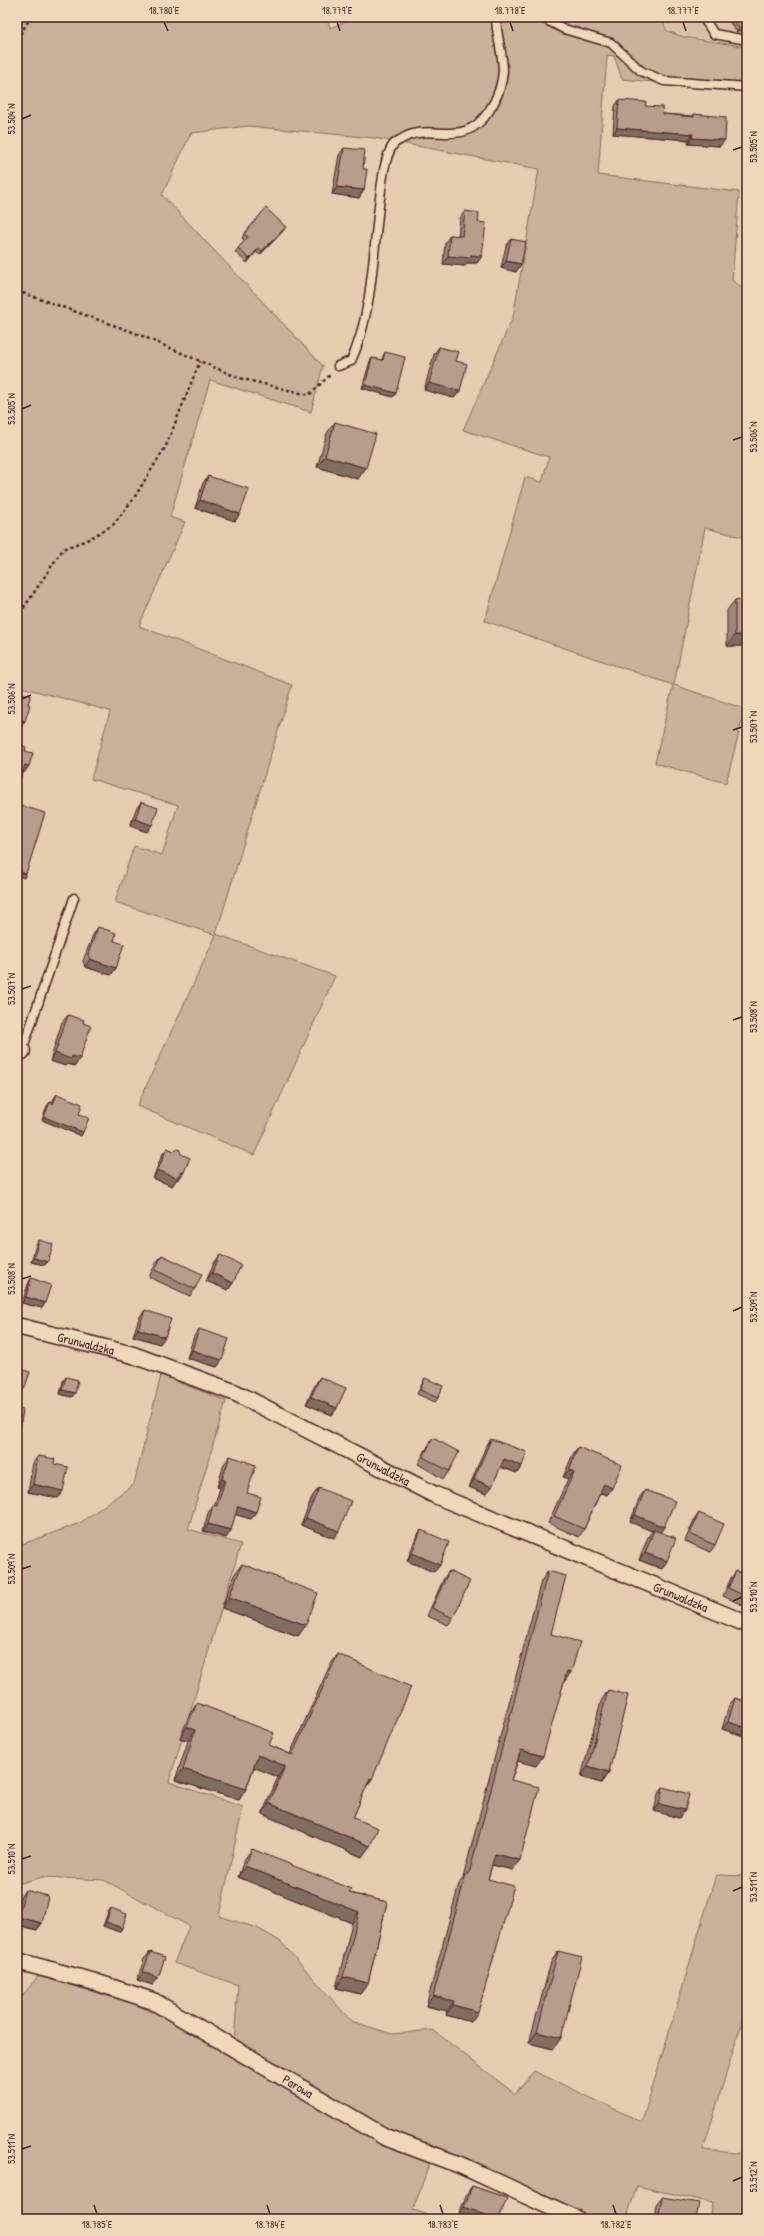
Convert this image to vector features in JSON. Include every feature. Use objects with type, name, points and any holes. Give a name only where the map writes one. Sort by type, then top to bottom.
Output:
[{"type":"street","name":"Grunwaldzka","points":[[17,1326],[133,1356],[236,1393],[435,1495],[747,1624]]},
{"type":"street","name":"Parowa","points":[[17,1961],[95,1982],[153,2001],[385,2136],[460,2165],[577,2219]]},
{"type":"lane","points":[[338,366],[351,361],[360,343],[371,275],[384,171],[393,144],[407,135],[421,131],[443,134],[464,132],[482,122],[494,103],[503,71],[496,17]]},
{"type":"lane","points":[[541,17],[564,29],[611,43],[641,71],[664,81],[747,87]]},
{"type":"lane","points":[[703,17],[714,34],[747,40]]},
{"type":"lane","points":[[19,1051],[74,898]]},
{"type":"path","points":[[17,39],[31,17]]},
{"type":"path","points":[[17,291],[133,332],[240,378],[309,395],[338,366]]},
{"type":"path","points":[[17,618],[63,549],[87,540],[113,525],[134,498],[166,446],[200,361]]},
{"type":"shaded area","points":[[17,17],[327,17],[330,28],[357,17],[661,17],[667,31],[684,37],[747,47],[747,91],[622,79],[614,56],[607,55],[598,175],[739,192],[732,280],[747,291],[747,538],[705,528],[674,685],[745,709],[726,783],[655,763],[673,685],[485,621],[525,477],[542,482],[549,457],[463,430],[513,317],[539,169],[374,138],[248,126],[191,133],[162,195],[323,366],[311,412],[210,380],[170,517],[185,522],[139,626],[292,685],[216,934],[335,976],[254,1155],[137,1106],[216,935],[115,902],[134,846],[162,855],[178,805],[91,779],[110,711],[17,686]]},
{"type":"shaded area","points":[[664,17],[747,17],[747,45],[683,35],[669,30]]},
{"type":"shaded area","points":[[161,1375],[226,1401],[188,1529],[241,1544],[169,1782],[243,1807],[219,1916],[257,1928],[280,1941],[351,2021],[392,2034],[433,2030],[515,2094],[534,2071],[642,2122],[716,1875],[747,1876],[747,2005],[703,2150],[747,2154],[747,2219],[710,2219],[713,2203],[637,2186],[626,2219],[561,2219],[431,2159],[413,2210],[441,2219],[17,2219],[17,2003],[38,1976],[132,2003],[159,2015],[233,2057],[238,1985],[174,1963],[189,1926],[104,1880],[43,1877],[17,1884],[17,1546],[80,1523],[134,1484]]},
{"type":"building","points":[[732,17],[747,17],[747,30],[741,27],[739,28]]},
{"type":"building","points":[[619,100],[646,102],[645,106],[662,107],[663,114],[694,117],[694,114],[726,117],[725,140],[692,138],[693,134],[617,128]]},
{"type":"building","points":[[344,148],[365,150],[363,169],[367,169],[364,190],[337,187]]},
{"type":"building","points":[[266,208],[286,227],[262,251],[259,248],[249,259],[238,248],[248,237],[244,234]]},
{"type":"building","points":[[465,211],[479,213],[478,222],[486,223],[482,256],[471,255],[470,258],[448,256],[450,235],[462,236]]},
{"type":"building","points":[[511,239],[526,242],[521,264],[506,261]]},
{"type":"building","points":[[439,347],[459,352],[456,361],[467,364],[460,391],[429,383]]},
{"type":"building","points":[[385,352],[405,357],[396,393],[365,385],[372,358],[383,360]]},
{"type":"building","points":[[335,422],[376,434],[366,468],[325,456]]},
{"type":"building","points":[[208,476],[249,489],[240,514],[200,500]]},
{"type":"building","points":[[747,599],[747,635],[735,635],[735,600]]},
{"type":"building","points":[[17,692],[31,695],[28,704],[30,705],[25,721],[23,720],[21,727],[17,726]]},
{"type":"building","points":[[17,744],[26,747],[25,751],[33,753],[29,766],[25,765],[20,780],[17,779]]},
{"type":"building","points":[[141,802],[158,808],[152,825],[135,819]]},
{"type":"building","points":[[17,804],[45,813],[26,874],[17,871]]},
{"type":"building","points":[[98,927],[116,933],[114,941],[124,944],[116,968],[90,959],[88,954]]},
{"type":"building","points":[[68,1015],[84,1020],[83,1023],[91,1026],[80,1058],[72,1056],[71,1059],[55,1053]]},
{"type":"building","points":[[57,1094],[82,1104],[79,1114],[89,1118],[83,1132],[44,1117],[50,1102],[53,1104]]},
{"type":"building","points":[[167,1148],[174,1151],[179,1149],[181,1154],[190,1158],[184,1172],[181,1171],[177,1178],[158,1170]]},
{"type":"building","points":[[39,1240],[53,1244],[48,1262],[34,1258]]},
{"type":"building","points":[[162,1255],[202,1274],[195,1289],[155,1270]]},
{"type":"building","points":[[220,1255],[241,1265],[233,1283],[212,1273]]},
{"type":"building","points":[[31,1278],[51,1285],[45,1303],[26,1297]]},
{"type":"building","points":[[145,1310],[171,1319],[165,1337],[138,1329]]},
{"type":"building","points":[[199,1329],[229,1339],[222,1360],[192,1350]]},
{"type":"building","points":[[17,1368],[30,1372],[25,1387],[17,1385]]},
{"type":"building","points":[[66,1377],[78,1380],[75,1393],[62,1390]]},
{"type":"building","points":[[320,1377],[346,1388],[337,1408],[311,1397]]},
{"type":"building","points":[[425,1378],[443,1386],[438,1398],[420,1390]]},
{"type":"building","points":[[17,1409],[23,1410],[20,1429],[17,1428]]},
{"type":"building","points":[[433,1438],[459,1452],[449,1471],[423,1457]]},
{"type":"building","points":[[491,1439],[527,1452],[522,1466],[504,1459],[492,1487],[474,1479]]},
{"type":"building","points":[[578,1447],[622,1465],[612,1488],[604,1484],[584,1529],[554,1516],[574,1472],[569,1470]]},
{"type":"building","points":[[38,1456],[55,1459],[54,1464],[68,1467],[63,1491],[33,1484]]},
{"type":"building","points":[[230,1456],[256,1465],[247,1493],[261,1497],[256,1512],[238,1506],[231,1530],[208,1524],[213,1505],[217,1506],[225,1480],[222,1479]]},
{"type":"building","points":[[319,1488],[351,1501],[339,1531],[306,1518]]},
{"type":"building","points":[[645,1490],[675,1501],[664,1527],[635,1515]]},
{"type":"building","points":[[699,1513],[724,1524],[715,1545],[690,1534]]},
{"type":"building","points":[[421,1530],[449,1542],[440,1565],[412,1553]]},
{"type":"building","points":[[654,1530],[676,1538],[667,1561],[645,1553]]},
{"type":"building","points":[[242,1564],[318,1593],[306,1625],[229,1597]]},
{"type":"building","points":[[449,1571],[470,1581],[453,1618],[432,1608]]},
{"type":"building","points":[[548,1571],[566,1576],[551,1634],[580,1642],[571,1672],[567,1671],[543,1756],[521,1750],[511,1780],[539,1787],[520,1860],[495,1854],[488,1879],[514,1886],[478,2012],[453,2005],[454,2001],[433,1996],[466,1874],[469,1874]]},
{"type":"building","points":[[736,1571],[747,1576],[747,1597],[728,1588]]},
{"type":"building","points":[[338,1654],[411,1687],[372,1779],[370,1778],[353,1818],[378,1828],[370,1846],[269,1803],[285,1766],[258,1755],[246,1789],[183,1769],[195,1730],[187,1727],[197,1703],[274,1733],[269,1745],[292,1755]]},
{"type":"building","points":[[608,1690],[628,1695],[609,1772],[588,1766]]},
{"type":"building","points":[[735,1698],[747,1702],[747,1728],[728,1722]]},
{"type":"building","points":[[663,1787],[689,1794],[685,1810],[659,1804]]},
{"type":"building","points":[[252,1849],[351,1889],[349,1893],[387,1902],[368,1983],[343,1977],[359,1912],[245,1866]]},
{"type":"building","points":[[25,1890],[48,1896],[42,1923],[18,1917]]},
{"type":"building","points":[[111,1908],[127,1914],[122,1928],[106,1922]]},
{"type":"building","points":[[558,1951],[582,1957],[561,2038],[537,2032]]},
{"type":"building","points":[[150,1952],[165,1957],[158,1978],[143,1972]]},
{"type":"building","points":[[472,2186],[507,2198],[499,2219],[464,2207]]},
{"type":"building","points":[[662,2197],[699,2203],[696,2219],[658,2219]]}]
